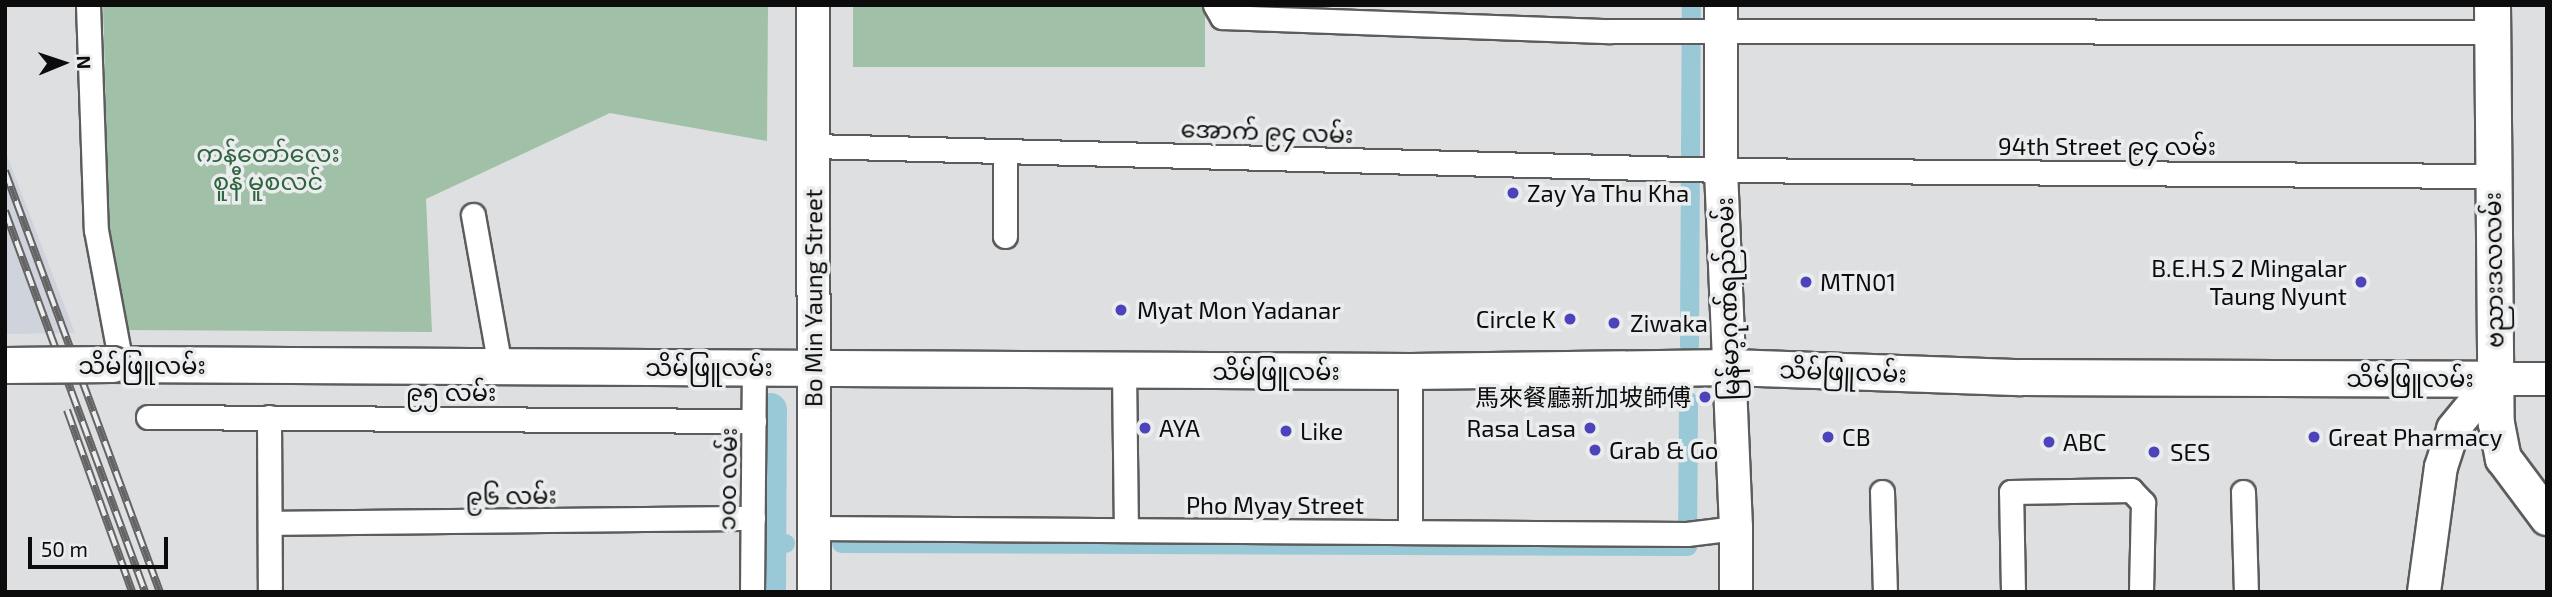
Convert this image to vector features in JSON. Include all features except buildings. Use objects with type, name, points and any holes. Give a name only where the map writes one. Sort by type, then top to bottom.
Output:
[{"type":"main road","name":"ဗညားဒလလမ်း","points":[[2492,19],[2496,423],[2503,458],[2547,517]]},
{"type":"main road","name":"သိမ်ဖြူလမ်း","points":[[5,365],[1410,371],[1730,367],[2021,377],[2494,379]]},
{"type":"street","points":[[88,5],[96,230],[116,364]]},
{"type":"street","name":"Bo Min Yaung Street","points":[[813,5],[814,592]]},
{"type":"street","points":[[1218,11],[1650,30],[1721,18],[2492,19]]},
{"type":"street","name":"မြန်မာ့ဂုဏ်ရည်လမ်း","points":[[1721,18],[1721,170],[1736,528],[1736,592]]},
{"type":"street","name":"အောက် ၉၄ လမ်း","points":[[812,146],[1721,170]]},
{"type":"street","points":[[1005,151],[1005,236]]},
{"type":"street","name":"94th Street ၉၄ လမ်း","points":[[1721,170],[2492,176]]},
{"type":"street","points":[[473,215],[500,366]]},
{"type":"street","name":"၁၀၀ လမ်း","points":[[752,592],[754,367]]},
{"type":"street","points":[[1124,370],[1126,530]]},
{"type":"street","points":[[1410,371],[1410,532]]},
{"type":"street","points":[[2424,592],[2441,467],[2453,429],[2494,379]]},
{"type":"street","name":"သိမ်ဖြူလမ်း","points":[[2494,379],[2547,379]]},
{"type":"street","name":"၉၅ လမ်း","points":[[148,417],[754,421]]},
{"type":"street","points":[[269,417],[270,592]]},
{"type":"street","points":[[2013,592],[2011,492],[2118,490],[2136,493],[2143,503],[2141,592]]},
{"type":"street","points":[[1882,492],[1885,592]]},
{"type":"street","points":[[2243,492],[2246,592]]},
{"type":"street","name":"၉၆ လမ်း","points":[[270,523],[753,518]]},
{"type":"street","name":"Pho Myay Street","points":[[813,528],[1687,534],[1736,528]]},
{"type":"shaded area","points":[[5,150],[75,333],[5,334]]},
{"type":"green space","name":"ကန်တော်လေး စူနီ မူစလင်","points":[[103,5],[768,5],[767,141],[610,113],[426,199],[432,332],[120,330],[109,224]]},
{"type":"green space","points":[[853,5],[1205,5],[1205,67],[853,67]]},
{"type":"waterway","points":[[1689,345],[1691,5]]},
{"type":"waterway","points":[[841,543],[1687,546],[1688,401]]},
{"type":"waterway","points":[[769,592],[770,409]]},
{"type":"waterway","points":[[770,543],[785,543]]},
{"type":"railway","points":[[5,171],[160,592]]},
{"type":"railway","points":[[5,211],[145,592]]},
{"type":"railway","points":[[67,410],[132,592]]},
{"type":"place","name":"Zay Ya Thu Kha","points":[[1513,193]]},
{"type":"place","name":"MTN01","points":[[1806,282]]},
{"type":"place","name":"B.E.H.S 2 Mingalar Taung Nyunt","points":[[2361,282]]},
{"type":"place","name":"Myat Mon Yadanar","points":[[1121,310]]},
{"type":"place","name":"Circle K","points":[[1570,319]]},
{"type":"place","name":"Ziwaka","points":[[1614,323]]},
{"type":"place","name":"馬來餐廳新加坡師傅","points":[[1705,397]]},
{"type":"place","name":"AYA","points":[[1145,428]]},
{"type":"place","name":"Rasa Lasa","points":[[1590,428]]},
{"type":"place","name":"Like","points":[[1286,431]]},
{"type":"place","name":"CB","points":[[1828,437]]},
{"type":"place","name":"Great Pharmacy","points":[[2314,437]]},
{"type":"place","name":"ABC","points":[[2049,442]]},
{"type":"place","name":"Grab & Go","points":[[1595,450]]},
{"type":"place","name":"SES","points":[[2154,452]]}]
